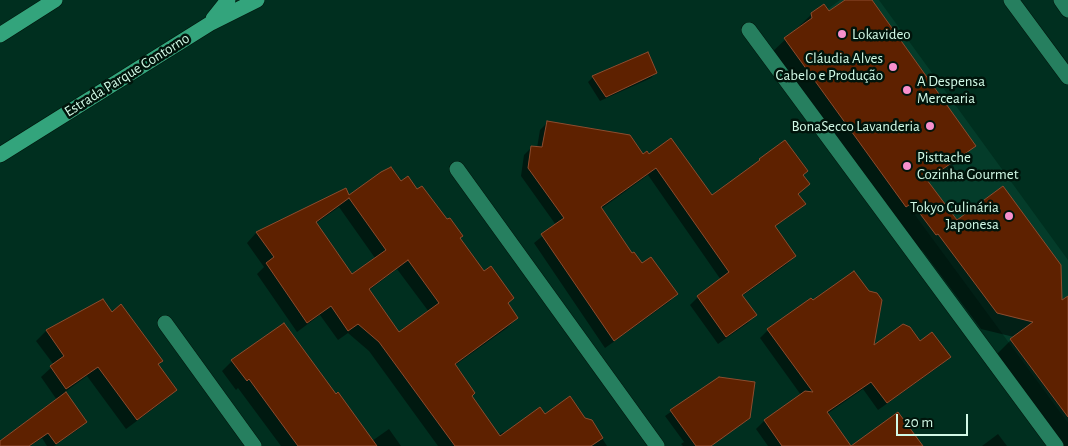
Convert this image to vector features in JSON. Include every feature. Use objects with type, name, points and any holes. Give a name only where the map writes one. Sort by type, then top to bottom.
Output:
[{"type":"highway","points":[[0,35],[54,0]]},
{"type":"highway","points":[[211,23],[228,0]]},
{"type":"highway","name":"Estrada Parque Contorno","points":[[0,155],[211,23],[257,0]]},
{"type":"street","points":[[1011,0],[1068,77]]},
{"type":"street","points":[[1061,0],[1068,10]]},
{"type":"street","points":[[749,30],[1056,446]]},
{"type":"street","points":[[457,169],[657,446]]},
{"type":"street","points":[[165,323],[254,446]]},
{"type":"shaded area","points":[[840,0],[879,0],[1068,260],[1068,423],[786,40]]},
{"type":"building","points":[[845,0],[872,0],[976,146],[927,180],[957,220],[1003,186],[1061,265],[1062,300],[1068,296],[1068,417],[1010,339],[1033,322],[997,313],[938,234],[936,235],[912,203],[906,207],[784,38],[812,18],[811,13],[824,4],[829,11]]},
{"type":"building","points":[[648,52],[657,73],[606,97],[592,76]]},
{"type":"building","points":[[547,121],[630,135],[643,154],[647,151],[649,154],[671,138],[712,195],[785,140],[808,171],[803,175],[810,184],[798,194],[806,204],[775,226],[796,256],[742,295],[757,315],[726,337],[697,296],[729,272],[656,168],[601,207],[632,253],[634,252],[642,263],[651,257],[678,294],[614,341],[541,234],[564,218],[528,168],[531,146],[542,147]]},
{"type":"building","points":[[391,167],[401,181],[408,176],[417,189],[422,186],[447,219],[450,218],[463,236],[460,238],[484,271],[491,266],[514,298],[508,303],[518,318],[455,364],[475,393],[472,396],[500,436],[540,407],[545,414],[570,396],[585,418],[592,420],[603,438],[591,446],[455,446],[379,342],[358,324],[348,331],[331,306],[307,323],[266,263],[274,257],[256,232],[346,188],[349,195]],"holes":[[[349,198],[386,250],[352,274],[316,222]],[[408,260],[439,303],[399,332],[369,289]]]},
{"type":"building","points":[[854,271],[869,291],[877,293],[882,300],[874,345],[903,324],[910,327],[920,341],[932,332],[951,357],[887,403],[871,382],[827,412],[851,446],[782,446],[764,420],[805,391],[813,392],[767,329]]},
{"type":"building","points":[[103,299],[112,312],[121,304],[163,361],[158,364],[177,390],[137,420],[98,367],[66,389],[50,366],[64,356],[46,330]]},
{"type":"building","points":[[284,323],[377,446],[298,446],[249,379],[247,381],[231,360]]},
{"type":"building","points":[[719,377],[755,382],[750,418],[711,446],[696,446],[670,410]]},
{"type":"building","points":[[66,392],[87,422],[56,444],[48,433],[29,446],[0,446],[0,441]]},
{"type":"building","points":[[898,412],[923,446],[851,446]]},
{"type":"place","name":"Lokavideo","points":[[842,34]]},
{"type":"place","name":"Cláudia Alves Cabelo e Produção","points":[[893,67]]},
{"type":"place","name":"A Despensa Mercearia","points":[[907,90]]},
{"type":"place","name":"BonaSecco Lavanderia","points":[[930,126]]},
{"type":"place","name":"Pisttache Cozinha Gourmet","points":[[907,166]]},
{"type":"place","name":"Tokyo Culinária Japonesa","points":[[1009,216]]}]
